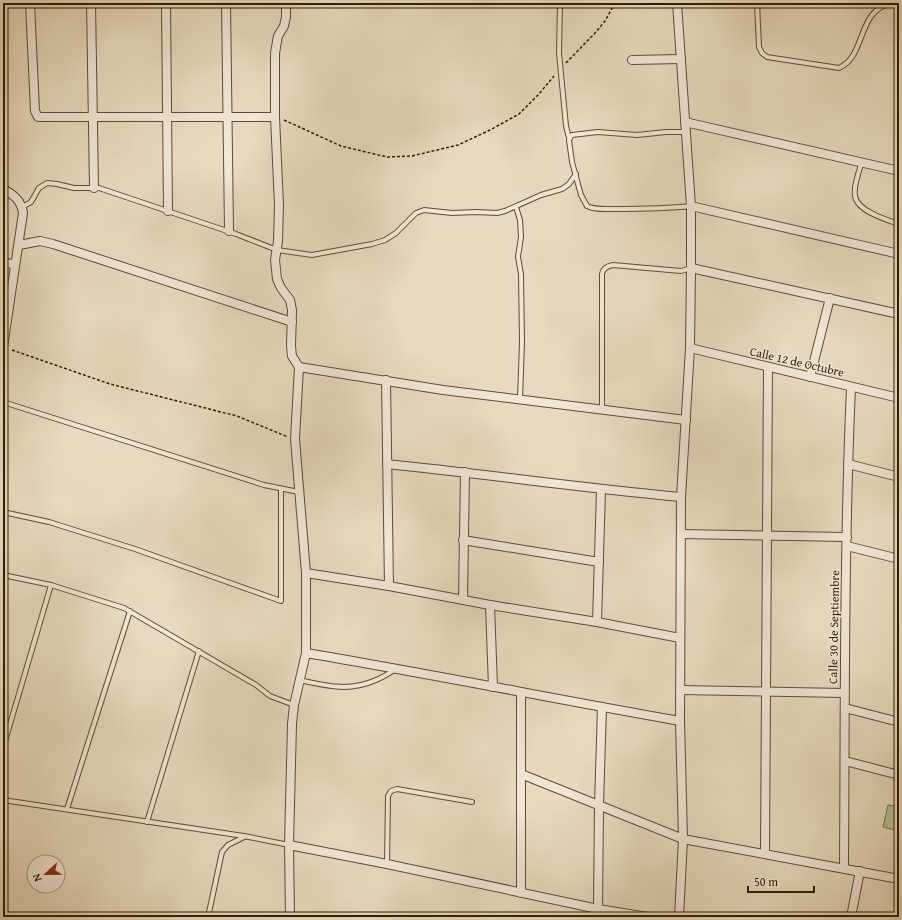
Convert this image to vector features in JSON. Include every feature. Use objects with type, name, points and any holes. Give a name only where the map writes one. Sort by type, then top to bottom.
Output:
[{"type":"street","points":[[30,3],[34,111],[38,117],[228,118],[275,116]]},
{"type":"street","points":[[91,3],[94,188]]},
{"type":"street","points":[[166,3],[168,211]]},
{"type":"street","points":[[226,3],[229,231]]},
{"type":"street","points":[[286,3],[286,17],[284,26],[278,36],[275,53],[275,116],[279,205],[276,260],[277,279],[281,288],[290,300],[292,310],[292,356],[299,367],[295,439],[306,573],[306,653],[298,680],[294,705],[289,845],[290,917]]},
{"type":"street","points":[[677,3],[691,206],[690,348],[681,497],[680,721],[683,839],[679,917]]},
{"type":"street","points":[[632,60],[681,59]]},
{"type":"street","points":[[685,122],[899,171]]},
{"type":"street","points":[[3,190],[17,199],[22,208],[23,218],[3,346]]},
{"type":"street","points":[[691,206],[899,254]]},
{"type":"street","points":[[19,245],[40,241],[53,244],[292,322]]},
{"type":"street","points":[[3,263],[15,264]]},
{"type":"street","points":[[691,268],[899,314]]},
{"type":"street","points":[[810,377],[830,298]]},
{"type":"street","name":"Calle 12 de Octubre","points":[[690,348],[899,398]]},
{"type":"street","points":[[299,367],[443,390],[686,420]]},
{"type":"street","points":[[765,854],[768,367]]},
{"type":"street","points":[[386,380],[389,586]]},
{"type":"street","name":"Calle 30 de Septiembre","points":[[844,868],[844,693],[848,464],[851,387]]},
{"type":"street","points":[[387,464],[465,472],[601,490],[681,497]]},
{"type":"street","points":[[848,464],[899,477]]},
{"type":"street","points":[[463,600],[465,472]]},
{"type":"street","points":[[597,622],[601,490]]},
{"type":"street","points":[[681,534],[847,537]]},
{"type":"street","points":[[463,540],[599,562]]},
{"type":"street","points":[[847,546],[899,559]]},
{"type":"street","points":[[306,573],[597,622],[680,638]]},
{"type":"street","points":[[490,605],[493,687]]},
{"type":"street","points":[[306,653],[396,668],[680,721]]},
{"type":"street","points":[[680,690],[844,693]]},
{"type":"street","points":[[520,692],[521,893]]},
{"type":"street","points":[[598,909],[602,707]]},
{"type":"street","points":[[845,708],[899,722]]},
{"type":"street","points":[[845,761],[899,774]]},
{"type":"street","points":[[521,774],[683,839],[899,879]]},
{"type":"street","points":[[289,845],[387,864],[598,909],[648,917]]},
{"type":"street","points":[[851,917],[860,872]]},
{"type":"lane","points":[[560,3],[559,53],[566,126],[581,195],[586,205],[591,208],[651,209],[691,206]]},
{"type":"lane","points":[[757,3],[760,47],[762,53],[767,57],[839,68],[846,65],[851,58],[872,14],[882,6],[893,3]]},
{"type":"lane","points":[[569,138],[574,133],[598,132],[637,134],[685,132]]},
{"type":"lane","points":[[862,162],[855,192],[856,202],[867,210],[899,224]]},
{"type":"lane","points":[[22,208],[31,202],[39,188],[47,183],[74,188],[99,188],[229,231],[277,250],[306,255],[379,242],[396,234],[412,216],[424,210],[452,213],[497,213],[505,211],[541,195],[562,189],[569,184],[576,174]]},
{"type":"lane","points":[[516,207],[520,220],[521,237],[518,257],[521,274],[522,342],[520,400]]},
{"type":"lane","points":[[602,410],[602,274],[604,270],[608,266],[613,265],[681,271],[691,268]]},
{"type":"lane","points":[[3,402],[281,489],[300,492]]},
{"type":"lane","points":[[3,512],[49,522],[135,549],[281,602],[281,489]]},
{"type":"lane","points":[[3,575],[51,585],[124,608],[256,685],[270,696],[294,705]]},
{"type":"lane","points":[[3,748],[51,585]]},
{"type":"lane","points":[[67,809],[130,611]]},
{"type":"lane","points":[[147,822],[199,651]]},
{"type":"lane","points":[[298,680],[338,687],[352,687],[370,682],[389,674],[396,668]]},
{"type":"lane","points":[[387,864],[388,796],[391,791],[397,789],[472,802]]},
{"type":"lane","points":[[3,800],[244,836],[289,845]]},
{"type":"lane","points":[[208,917],[218,864],[222,852],[228,845],[244,836]]},
{"type":"lane","points":[[60,915],[71,917]]},
{"type":"path","points":[[275,116],[342,146],[386,157],[412,156],[458,145],[519,114],[596,32],[616,3]]},
{"type":"path","points":[[3,346],[110,384],[237,416],[284,436],[295,439]]},
{"type":"green space","points":[[888,805],[899,807],[899,831],[883,827]]}]
